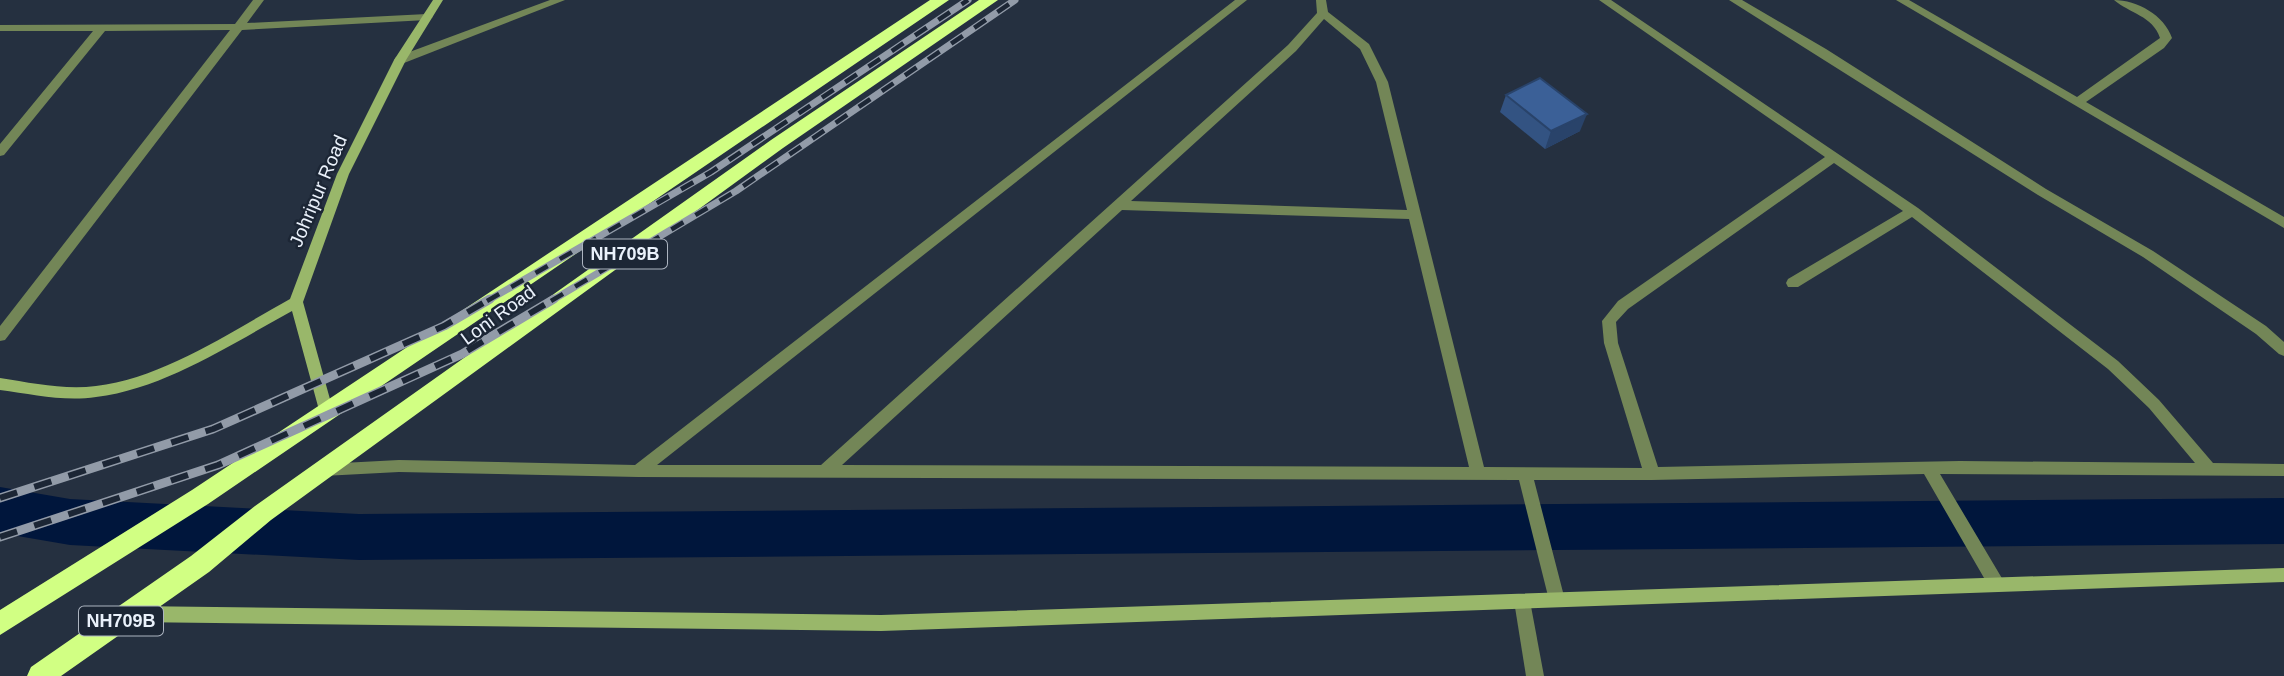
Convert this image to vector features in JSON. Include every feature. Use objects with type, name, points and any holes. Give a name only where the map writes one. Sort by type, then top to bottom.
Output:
[{"type":"highway","name":"Loni Road","points":[[0,624],[200,497],[941,0]]},
{"type":"highway","name":"Loni Road","points":[[40,676],[131,614],[200,564],[263,513],[730,177],[990,0]]},
{"type":"highway","points":[[702,160],[730,177]]},
{"type":"street","points":[[0,336],[259,0]]},
{"type":"street","name":"Johripur Road","points":[[296,302],[342,174],[400,61],[438,0]]},
{"type":"street","points":[[400,61],[560,0]]},
{"type":"street","points":[[638,471],[1242,0]]},
{"type":"street","points":[[1604,0],[1913,211],[2113,365],[2154,404],[2210,470]]},
{"type":"street","points":[[1734,0],[1822,52],[2042,192],[2148,254],[2261,330],[2284,350]]},
{"type":"street","points":[[1900,0],[2284,223]]},
{"type":"street","points":[[2078,102],[2160,45],[2166,38],[2165,30],[2158,22],[2119,0]]},
{"type":"street","points":[[825,471],[1292,48],[1322,6],[1365,47],[1376,65],[1478,473]]},
{"type":"street","points":[[0,29],[239,27],[427,17]]},
{"type":"street","points":[[0,152],[100,30]]},
{"type":"street","points":[[1652,474],[1611,343],[1609,321],[1623,305],[1833,158]]},
{"type":"street","points":[[1121,205],[1415,215]]},
{"type":"street","points":[[1793,283],[1913,211]]},
{"type":"street","points":[[0,384],[70,394],[107,390],[174,366],[296,302],[327,410]]},
{"type":"street","points":[[322,471],[399,466],[638,471],[1652,474],[1928,468],[2284,470]]},
{"type":"street","points":[[1928,468],[1997,585]]},
{"type":"street","points":[[1525,473],[1557,600]]},
{"type":"street","points":[[131,614],[881,623],[2284,575]]},
{"type":"street","points":[[1522,601],[1535,676]]},
{"type":"building","points":[[1540,78],[1587,114],[1551,131],[1506,95]]},
{"type":"waterway","points":[[0,510],[70,522],[359,537],[2284,521]]},
{"type":"railway","points":[[487,301],[711,172],[968,0]]},
{"type":"railway","points":[[551,301],[736,191],[1015,0]]},
{"type":"railway","points":[[0,498],[213,429],[444,326],[490,299]]},
{"type":"railway","points":[[0,537],[218,465],[462,354],[554,299]]}]
